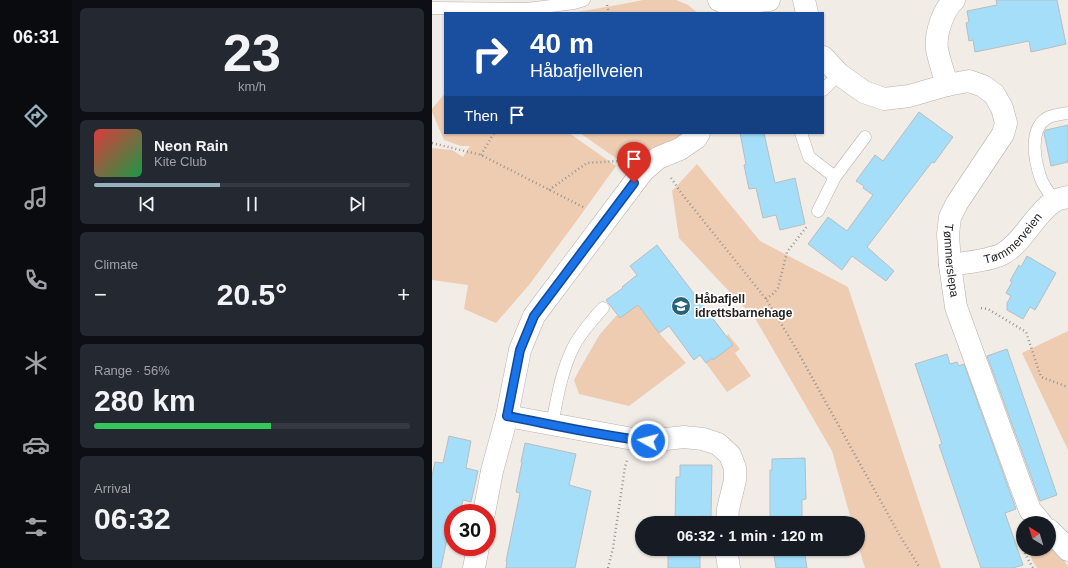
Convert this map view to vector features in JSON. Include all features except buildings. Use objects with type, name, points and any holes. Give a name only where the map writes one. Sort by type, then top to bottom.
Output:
[{"type":"street","points":[[724,6],[769,0]]},
{"type":"street","points":[[804,0],[807,12]]},
{"type":"street","points":[[947,85],[937,48],[938,32],[942,19],[950,3],[954,0]]},
{"type":"street","name":"Tømmerslepa","points":[[824,58],[839,74],[864,92],[884,99],[909,96],[947,85],[970,81],[984,86],[994,94],[1002,108],[1006,123],[1003,134],[956,203],[950,217],[948,234],[950,265],[956,307],[1022,489],[1030,510],[1035,516]]},
{"type":"street","points":[[486,504],[492,470],[507,416],[520,350],[534,316],[650,164],[680,149],[696,138],[698,134]]},
{"type":"street","name":"Tømmerveien","points":[[950,265],[993,257],[1004,253],[1016,243],[1044,209],[1061,199]]},
{"type":"street","points":[[507,416],[648,441],[684,437],[703,439],[718,444],[730,455],[735,468],[735,480],[728,516]]},
{"type":"street","points":[[1056,537],[1068,550]]},
{"type":"street","points":[[474,568],[476,556]]},
{"type":"street","points":[[727,556],[729,568]]},
{"type":"lane","points":[[432,8],[526,9],[574,3],[584,0]]},
{"type":"lane","points":[[824,89],[839,74]]},
{"type":"lane","points":[[1061,199],[1042,181],[1035,154],[1035,134],[1040,123],[1048,118],[1068,113]]},
{"type":"lane","points":[[801,134],[809,157],[836,177]]},
{"type":"lane","points":[[818,211],[836,177],[865,137]]},
{"type":"lane","points":[[552,424],[560,382],[572,348],[603,308]]},
{"type":"path","points":[[606,4],[609,12]]},
{"type":"path","points":[[481,155],[493,134]]},
{"type":"path","points":[[432,143],[481,155],[607,219]]},
{"type":"path","points":[[549,190],[586,163],[619,161],[650,164],[682,194],[766,299],[794,345],[900,536],[920,568]]},
{"type":"path","points":[[766,299],[774,294],[778,288],[787,252],[818,211]]},
{"type":"path","points":[[956,307],[988,309],[1026,332],[1041,377],[1068,387]]},
{"type":"path","points":[[608,568],[613,548],[625,467],[633,439]]},
{"type":"path","points":[[1027,556],[1033,568]]},
{"type":"shaded area","points":[[643,0],[676,0],[688,5],[697,12],[577,12]]},
{"type":"shaded area","points":[[444,94],[444,134],[570,134],[616,166],[529,285],[496,323],[464,309],[468,285],[432,280],[432,148],[452,150],[463,157],[470,146],[461,146],[444,140],[432,109]]},
{"type":"shaded area","points":[[581,134],[683,134],[674,142],[637,162],[617,159]]},
{"type":"shaded area","points":[[697,164],[760,241],[848,287],[941,568],[865,568],[861,556],[865,556],[865,516],[850,516],[832,451],[756,320],[679,238],[672,191]]},
{"type":"shaded area","points":[[636,303],[659,333],[686,363],[629,406],[579,394],[574,380],[600,334],[617,315],[620,318],[631,310]]},
{"type":"shaded area","points":[[1068,331],[1068,450],[1022,353]]},
{"type":"shaded area","points":[[728,334],[740,349],[735,353],[751,376],[727,392],[706,363],[712,358],[713,360]]},
{"type":"shaded area","points":[[1056,551],[1068,568],[1037,568],[1031,556],[1056,556]]},
{"type":"place","name":"Håbafjell idrettsbarnehage","points":[[681,306]]},
{"type":"route","points":[[634,183],[534,316],[520,350],[507,416],[648,441]]}]
